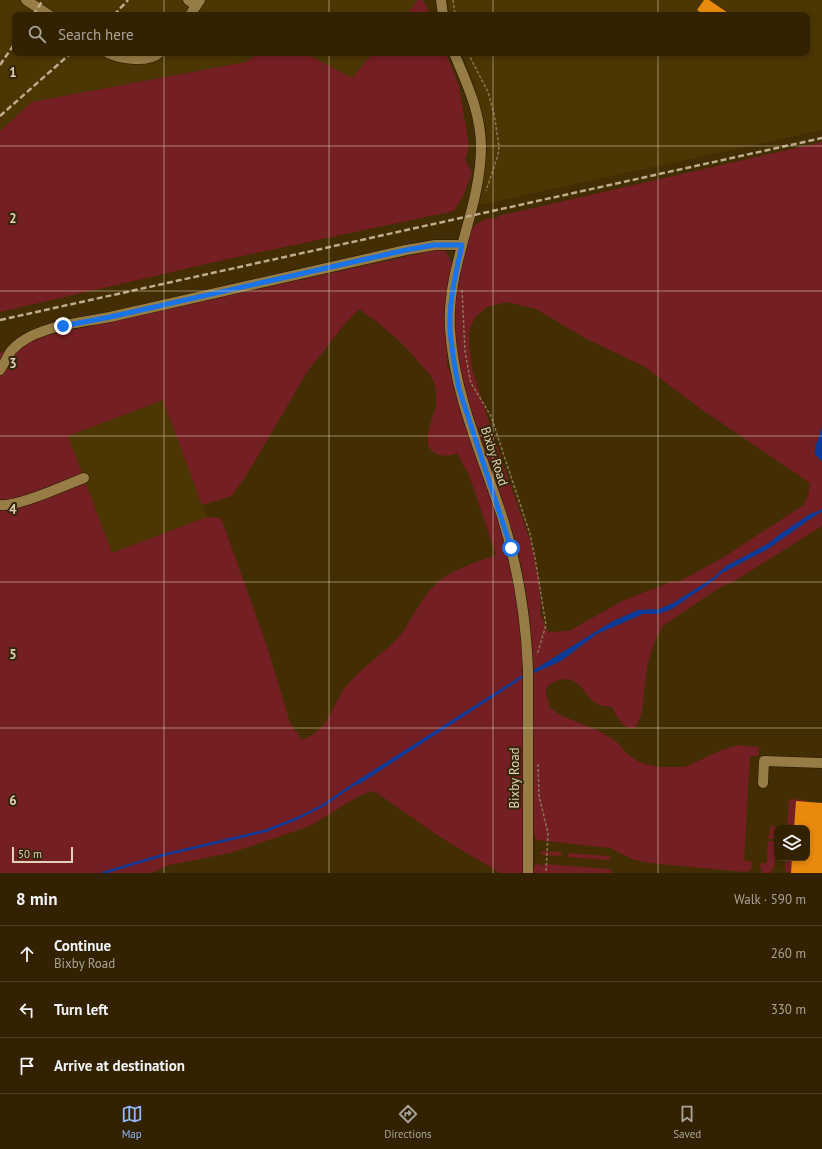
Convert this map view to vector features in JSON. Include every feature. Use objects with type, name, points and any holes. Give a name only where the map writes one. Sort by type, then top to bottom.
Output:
[{"type":"street","points":[[26,0],[44,12]]},
{"type":"street","points":[[442,0],[443,12]]},
{"type":"street","points":[[191,12],[195,2]]},
{"type":"street","points":[[115,56],[119,58],[140,59],[153,56]]},
{"type":"street","name":"Bixby Road","points":[[455,56],[475,104],[481,147],[477,181],[452,292],[450,326],[454,366],[459,389],[502,518],[516,567],[523,608],[528,670],[528,873]]},
{"type":"street","points":[[0,370],[12,351],[34,334],[63,326],[110,317],[406,250],[434,245],[462,245]]},
{"type":"street","points":[[0,505],[5,506],[22,501],[84,478]]},
{"type":"street","points":[[763,783],[764,761],[822,763]]},
{"type":"path","points":[[453,0],[455,12]]},
{"type":"path","points":[[470,56],[488,92],[494,114],[499,146],[498,155],[486,192]]},
{"type":"path","points":[[462,288],[465,351],[469,374],[474,389],[486,405],[491,416],[530,534],[535,558],[546,625],[535,659]]},
{"type":"path","points":[[538,761],[539,796],[548,833],[546,873]]},
{"type":"shaded area","points":[[0,0],[418,0],[408,12],[12,12],[12,56],[255,56],[246,62],[32,102],[0,131]]},
{"type":"shaded area","points":[[418,0],[423,0],[429,12],[408,12]]},
{"type":"shaded area","points":[[448,0],[822,0],[822,130],[480,205],[486,165],[487,131],[471,74],[462,56],[810,56],[810,12],[449,12]]},
{"type":"shaded area","points":[[255,56],[311,56],[352,78],[370,56],[447,56],[459,86],[469,146],[465,160],[472,173],[463,196],[454,211],[228,259],[0,312],[0,131],[32,102],[246,62]]},
{"type":"shaded area","points":[[311,56],[370,56],[352,78]]},
{"type":"shaded area","points":[[822,142],[822,427],[816,445],[815,454],[822,462],[822,526],[738,579],[719,588],[664,625],[656,638],[651,653],[646,676],[642,712],[635,728],[624,725],[618,719],[612,707],[597,704],[577,683],[572,680],[560,680],[550,685],[545,690],[550,708],[560,715],[599,731],[617,742],[627,754],[639,762],[658,767],[685,767],[724,749],[740,745],[763,748],[759,749],[758,756],[750,756],[744,860],[752,862],[751,870],[745,872],[650,863],[634,860],[610,848],[537,840],[531,829],[532,674],[561,661],[597,634],[643,614],[658,614],[672,609],[722,573],[768,549],[816,515],[726,566],[713,578],[673,603],[659,609],[638,610],[613,621],[532,671],[528,602],[517,545],[467,397],[456,348],[454,307],[458,281],[470,229],[482,221],[493,218],[496,219],[498,216]],"holes":[[[507,302],[536,309],[585,338],[645,367],[701,409],[810,483],[808,496],[804,502],[805,504],[724,557],[680,581],[675,583],[676,580],[624,600],[569,631],[548,632],[540,613],[541,605],[539,580],[531,543],[491,430],[472,368],[469,344],[469,331],[475,317],[487,307]]]},
{"type":"shaded area","points":[[436,250],[446,251],[452,263],[447,296],[447,364],[505,542],[519,611],[523,675],[523,873],[500,873],[440,837],[374,791],[359,796],[310,826],[230,853],[169,865],[151,873],[0,873],[0,353],[40,337]],"holes":[[[359,309],[385,328],[400,342],[432,378],[436,389],[436,401],[429,431],[428,445],[431,450],[443,456],[457,453],[469,475],[496,555],[455,571],[434,586],[423,599],[406,627],[396,640],[356,675],[345,688],[328,718],[319,730],[302,740],[290,723],[267,646],[221,518],[207,517],[112,553],[68,436],[163,400],[202,505],[232,496],[251,468],[307,372],[344,325]]]},
{"type":"shaded area","points":[[163,400],[207,517],[112,553],[68,436]]},
{"type":"shaded area","points":[[789,800],[806,800],[806,802],[796,801],[794,825],[787,825]]},
{"type":"shaded area","points":[[771,825],[774,826],[774,839],[768,839]]},
{"type":"shaded area","points":[[768,841],[774,841],[774,868],[770,873],[763,873],[760,865],[762,863],[767,863]]},
{"type":"shaded area","points":[[542,851],[561,852],[561,856],[542,855],[540,853]]},
{"type":"shaded area","points":[[568,853],[608,856],[611,859],[568,857]]},
{"type":"shaded area","points":[[785,861],[792,861],[791,873],[785,871]]},
{"type":"shaded area","points":[[539,863],[541,867],[544,864],[609,869],[613,873],[533,873],[534,866]]},
{"type":"water","points":[[822,427],[822,462],[815,454],[816,445]]},
{"type":"water","points":[[813,512],[816,515],[768,549],[722,573],[713,581],[672,609],[658,614],[643,614],[597,634],[561,661],[532,674],[532,671],[613,621],[638,610],[659,609],[673,603],[713,578],[726,566],[769,543]]},
{"type":"water","points":[[518,678],[518,681],[358,785],[355,782]]},
{"type":"building","points":[[704,0],[709,0],[727,12],[700,12],[697,10]]},
{"type":"building","points":[[796,801],[822,803],[822,873],[791,873],[792,861],[810,861],[810,825],[794,825]]},
{"type":"waterway","points":[[812,516],[822,510]]},
{"type":"waterway","points":[[516,680],[526,675]]},
{"type":"waterway","points":[[103,873],[163,855],[265,831],[298,818],[322,806],[359,781]]},
{"type":"railway","points":[[35,12],[43,0]]},
{"type":"railway","points":[[117,12],[128,0]]},
{"type":"railway","points":[[0,65],[12,47]]},
{"type":"railway","points":[[0,116],[68,56]]},
{"type":"railway","points":[[0,320],[822,138]]},
{"type":"route","points":[[63,326],[110,317],[191,297],[406,250],[434,245],[462,245],[452,292],[450,310],[451,343],[454,366],[459,389],[511,548]]}]
